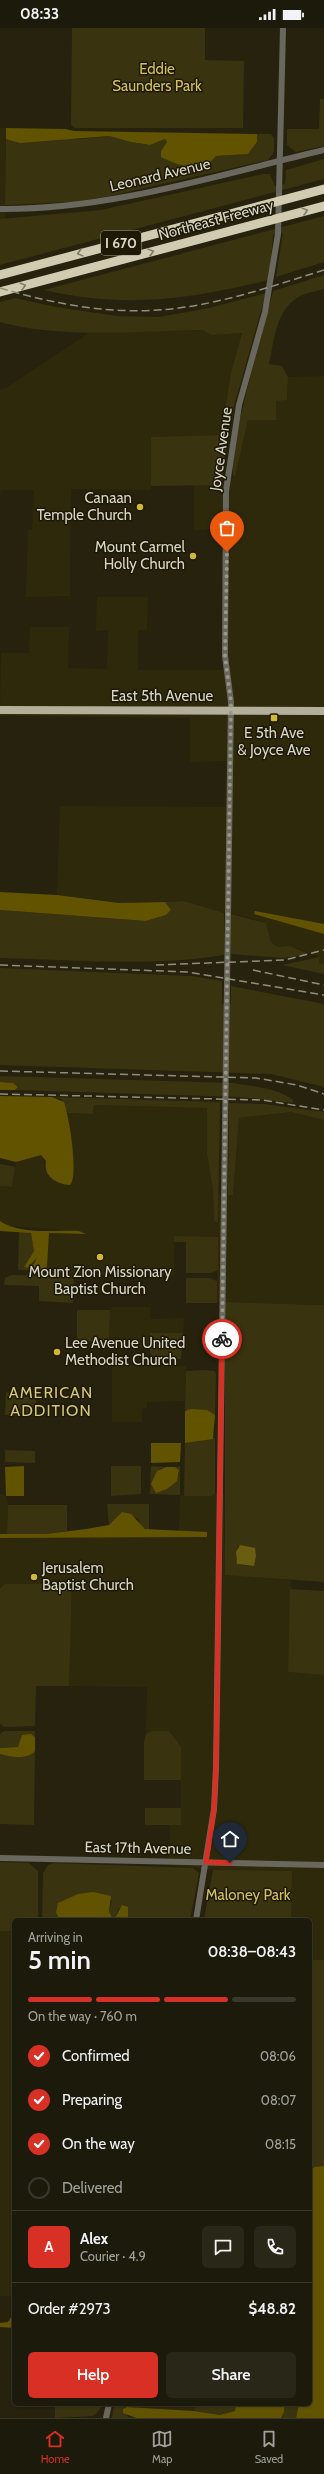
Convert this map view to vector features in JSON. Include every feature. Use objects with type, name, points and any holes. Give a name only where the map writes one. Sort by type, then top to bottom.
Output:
[{"type":"highway","name":"Northeast Freeway","points":[[0,275],[324,189]]},
{"type":"highway","name":"Northeast Freeway","points":[[0,292],[324,206]]},
{"type":"main road","name":"East 5th Avenue","points":[[0,710],[324,711]]},
{"type":"street","name":"Joyce Avenue","points":[[196,1918],[214,1809],[216,1768],[231,711],[225,656],[226,491],[239,405],[273,276],[278,234],[283,28]]},
{"type":"street","name":"Leonard Avenue","points":[[0,209],[40,208],[112,200],[324,150]]},
{"type":"street","name":"East 17th Avenue","points":[[0,1858],[324,1865]]},
{"type":"street","points":[[106,2418],[109,2406]]},
{"type":"shaded area","points":[[0,128],[6,128],[5,219],[0,219]]},
{"type":"shaded area","points":[[6,128],[65,129],[74,131],[257,134],[257,142],[248,154],[216,156],[204,165],[190,167],[183,166],[161,157],[161,151],[167,142],[165,139],[150,145],[109,136],[20,143],[6,139]]},
{"type":"shaded area","points":[[202,330],[213,335],[242,333],[231,372],[221,435],[151,437],[151,490],[71,489],[70,596],[26,597],[28,530],[32,530],[34,490],[1,490],[0,495],[0,390],[6,388],[92,331]]},
{"type":"shaded area","points":[[324,376],[324,964],[319,963],[320,957],[290,946],[278,947],[271,942],[266,923],[235,914],[224,913],[184,901],[119,903],[57,895],[60,806],[225,807],[226,761],[190,762],[190,718],[0,716],[1,653],[29,653],[30,627],[69,627],[68,668],[107,669],[108,630],[96,631],[97,597],[148,597],[147,630],[138,630],[138,670],[225,670],[227,529],[194,530],[194,485],[217,485],[235,477],[248,420],[276,400],[287,400],[288,377]]},
{"type":"shaded area","points":[[0,892],[57,895],[119,903],[165,902],[171,910],[166,915],[146,921],[0,910]]},
{"type":"shaded area","points":[[255,911],[324,924],[324,934],[254,914]]},
{"type":"shaded area","points":[[0,1082],[13,1083],[18,1087],[15,1090],[0,1090]]},
{"type":"shaded area","points":[[0,1096],[52,1097],[64,1102],[72,1145],[74,1170],[73,1179],[70,1185],[55,1181],[49,1175],[46,1161],[41,1155],[16,1162],[0,1158]]},
{"type":"shaded area","points":[[94,1105],[207,1108],[207,1154],[213,1190],[214,1221],[218,1223],[218,1195],[233,1194],[239,1118],[291,1112],[324,1120],[324,1305],[217,1302],[218,1237],[174,1236],[174,1275],[47,1275],[49,1233],[85,1234],[79,1231],[8,1226],[0,1221],[0,1186],[12,1187],[16,1162],[36,1154],[44,1157],[44,1170],[74,1171],[68,1113],[93,1114]]},
{"type":"shaded area","points":[[0,1221],[17,1228],[27,1230],[79,1231],[86,1234],[49,1233],[47,1267],[44,1270],[35,1271],[33,1266],[37,1258],[27,1268],[24,1267],[34,1251],[31,1233],[0,1231]]},
{"type":"shaded area","points":[[113,1307],[150,1307],[150,1319],[184,1318],[183,1333],[150,1333],[150,1348],[113,1347],[113,1341],[109,1341],[110,1310]]},
{"type":"shaded area","points":[[112,1365],[186,1366],[185,1401],[147,1402],[147,1408],[142,1409],[142,1422],[112,1422]]},
{"type":"shaded area","points":[[191,1409],[207,1410],[215,1415],[213,1439],[185,1443],[185,1411]]},
{"type":"shaded area","points":[[151,1443],[181,1443],[180,1462],[151,1463]]},
{"type":"shaded area","points":[[24,1466],[24,1496],[6,1496],[5,1467]]},
{"type":"shaded area","points":[[166,1467],[175,1467],[179,1470],[177,1481],[167,1489],[156,1493],[151,1484],[157,1471]]},
{"type":"shaded area","points":[[0,1494],[6,1496],[8,1505],[7,1534],[0,1534]]},
{"type":"shaded area","points":[[215,1494],[224,1495],[225,1574],[291,1580],[288,1672],[324,1675],[324,1960],[312,1960],[312,1918],[291,1918],[291,1871],[213,1870],[169,1865],[170,1825],[181,1825],[181,1747],[152,1731],[146,1734],[147,1687],[69,1686],[72,1584],[1,1586],[0,1588],[0,1538],[207,1537],[206,1532],[179,1532],[180,1495],[212,1496]]},
{"type":"shaded area","points":[[122,1512],[131,1514],[145,1529],[207,1532],[207,1537],[0,1538],[0,1534],[45,1534],[109,1525]]},
{"type":"shaded area","points":[[240,1545],[255,1548],[256,1556],[254,1566],[237,1564],[236,1552]]},
{"type":"shaded area","points":[[31,1734],[35,1737],[35,1751],[32,1754],[18,1757],[0,1754],[0,1748],[18,1747],[22,1735]]},
{"type":"shaded area","points":[[93,1892],[111,1896],[109,1911],[112,1918],[59,1918],[56,1913],[58,1903],[78,1894]]},
{"type":"shaded area","points":[[122,1905],[128,1907],[128,1918],[115,1918]]},
{"type":"shaded area","points":[[0,1931],[12,1931],[12,2296],[0,2296]]},
{"type":"shaded area","points":[[324,2166],[324,2418],[296,2418],[299,2406],[312,2406],[312,2170],[314,2167]]},
{"type":"shaded area","points":[[12,2315],[12,2328],[0,2327],[0,2323],[8,2322]]},
{"type":"shaded area","points":[[102,2406],[195,2406],[194,2411]]},
{"type":"shaded area","points":[[236,2406],[285,2406],[281,2418],[136,2418],[123,2413],[123,2409],[127,2407],[194,2411],[220,2415],[235,2411]]},
{"type":"green space","name":"Eddie Saunders Park","points":[[72,28],[205,28],[205,60],[244,61],[243,128],[75,128],[71,125]]},
{"type":"green space","points":[[320,99],[324,99],[324,146],[296,152],[287,145],[287,129],[319,129]]},
{"type":"green space","points":[[257,134],[271,134],[274,138],[274,152],[268,160],[105,197],[72,202],[5,205],[6,139],[79,139],[109,136],[150,145],[165,139],[167,142],[161,151],[216,156],[248,154],[257,142]]},
{"type":"green space","points":[[324,159],[324,179],[0,265],[0,219],[101,210],[263,174],[270,174],[275,186],[285,184],[286,170]]},
{"type":"green space","points":[[324,216],[324,262],[276,277],[283,233],[273,235],[269,280],[184,297],[157,299],[102,299],[73,296],[44,290]]},
{"type":"green space","points":[[324,275],[324,289],[307,293],[297,298],[284,311],[280,319],[269,364],[282,366],[288,377],[287,400],[276,401],[276,420],[248,420],[234,477],[233,465],[235,445],[240,418],[273,291]]},
{"type":"green space","points":[[266,293],[230,420],[223,423],[231,372],[242,333],[212,335],[202,330],[100,333],[49,331],[0,322],[0,302],[15,298],[56,307],[117,316],[159,317],[209,308]]},
{"type":"green space","points":[[221,435],[227,441],[222,481],[217,485],[151,486],[151,437]]},
{"type":"green space","points":[[184,901],[224,913],[224,955],[196,959],[141,962],[0,958],[0,910],[146,921],[166,915],[171,910],[165,902]]},
{"type":"green space","points":[[231,914],[266,923],[271,942],[278,947],[290,946],[309,954],[284,958],[231,954]]},
{"type":"green space","points":[[320,957],[319,963],[324,964],[324,974],[282,965]]},
{"type":"green space","points":[[0,968],[191,976],[222,981],[222,1004],[231,1004],[231,986],[319,1003],[324,1005],[324,1087],[271,1074],[0,1065]]},
{"type":"green space","points":[[0,1076],[232,1083],[272,1090],[287,1096],[293,1100],[293,1103],[240,1097],[15,1090],[18,1087],[13,1083],[0,1082]]},
{"type":"green space","points":[[52,1097],[220,1102],[218,1223],[214,1221],[213,1190],[207,1154],[207,1108],[94,1105],[93,1114],[68,1113],[61,1099]]},
{"type":"green space","points":[[229,1103],[264,1104],[324,1112],[324,1120],[291,1112],[239,1118],[233,1195],[228,1195]]},
{"type":"green space","points":[[0,1164],[15,1167],[12,1187],[0,1186]]},
{"type":"green space","points":[[19,1232],[31,1232],[34,1251],[24,1267],[27,1268],[37,1258],[33,1269],[35,1271],[18,1270]]},
{"type":"green space","points":[[174,1236],[218,1237],[218,1270],[211,1273],[186,1273],[186,1242],[174,1242]]},
{"type":"green space","points":[[11,1275],[72,1276],[74,1279],[73,1303],[39,1301],[39,1286],[4,1285],[5,1278]]},
{"type":"green space","points":[[186,1278],[209,1278],[217,1281],[217,1303],[186,1303]]},
{"type":"green space","points":[[225,1302],[324,1305],[324,1582],[225,1575]],"holes":[[[238,1546],[254,1566],[239,1565],[236,1559]]]},
{"type":"green space","points":[[77,1310],[110,1310],[109,1341],[77,1341]]},
{"type":"green space","points":[[150,1333],[183,1333],[181,1359],[154,1359],[150,1353]]},
{"type":"green space","points":[[186,1371],[215,1371],[216,1374],[215,1415],[185,1411]]},
{"type":"green space","points":[[6,1392],[36,1399],[36,1416],[5,1415]]},
{"type":"green space","points":[[215,1438],[215,1494],[212,1496],[184,1496],[185,1443]]},
{"type":"green space","points":[[5,1450],[35,1451],[35,1463],[5,1462]]},
{"type":"green space","points":[[111,1466],[141,1466],[141,1494],[111,1496]]},
{"type":"green space","points":[[151,1466],[166,1467],[159,1469],[179,1475],[179,1470],[175,1467],[180,1466],[180,1495],[150,1494]]},
{"type":"green space","points":[[107,1504],[149,1504],[149,1530],[142,1527],[138,1519],[122,1512],[109,1525]]},
{"type":"green space","points":[[8,1505],[67,1505],[67,1531],[45,1534],[7,1534]]},
{"type":"green space","points":[[5,1584],[72,1584],[69,1686],[36,1686],[35,1726],[5,1727],[0,1724],[0,1588]]},
{"type":"green space","points":[[290,1589],[324,1591],[324,1675],[288,1672]]},
{"type":"green space","points":[[4,1731],[35,1731],[35,1737],[31,1734],[18,1747],[0,1748],[0,1734]]},
{"type":"green space","points":[[152,1731],[169,1731],[181,1747],[181,1780],[144,1780],[144,1742],[146,1734]]},
{"type":"green space","points":[[35,1751],[34,1825],[0,1824],[0,1754],[23,1757]]},
{"type":"green space","points":[[145,1808],[181,1808],[181,1825],[145,1825]]},
{"type":"green space","points":[[0,1862],[29,1863],[38,1871],[38,1918],[12,1918],[12,1931],[0,1931]]},
{"type":"green space","points":[[54,1863],[193,1868],[199,1873],[190,1918],[128,1918],[128,1915],[119,1908],[115,1918],[112,1918],[109,1911],[112,1900],[56,1913],[59,1918],[42,1918],[43,1873],[48,1865]]},
{"type":"green space","name":"Maloney Park","points":[[213,1870],[292,1871],[291,1918],[204,1918]]},
{"type":"green space","points":[[312,1960],[324,1960],[324,2167],[312,2167]]},
{"type":"green space","points":[[55,2406],[102,2406],[97,2413],[92,2416],[55,2418]]},
{"type":"green space","points":[[114,2406],[127,2407],[124,2408],[128,2417],[136,2418],[112,2418]]},
{"type":"green space","points":[[195,2406],[236,2406],[235,2411],[220,2415],[194,2411]]},
{"type":"green space","points":[[285,2406],[299,2406],[296,2418],[281,2418]]},
{"type":"railway","points":[[0,288],[69,305],[115,310],[162,310],[221,300],[324,270]]},
{"type":"railway","points":[[156,965],[285,960],[324,950]]},
{"type":"railway","points":[[0,965],[188,972],[324,995]]},
{"type":"railway","points":[[253,970],[324,985]]},
{"type":"railway","points":[[0,1071],[256,1078],[297,1085],[324,1094]]},
{"type":"railway","points":[[0,1094],[262,1100],[324,1110]]},
{"type":"way so far","points":[[222,1339],[224,1099],[231,702],[225,656],[227,552]]},
{"type":"place","name":"Canaan Temple Church","points":[[140,507]]},
{"type":"place","name":"Mount Carmel Holly Church","points":[[193,556]]},
{"type":"place","name":"E 5th Ave & Joyce Ave","points":[[274,718]]},
{"type":"place","name":"Mount Zion Missionary Baptist Church","points":[[100,1257]]},
{"type":"place","name":"Lee Avenue United Methodist Church","points":[[57,1352]]},
{"type":"place","name":"Jerusalem Baptist Church","points":[[34,1577]]},
{"type":"district","name":"AMERICAN ADDITION","points":[[51,1401]]},
{"type":"route","points":[[222,1339],[216,1768],[214,1809],[206,1862],[230,1863]]}]
